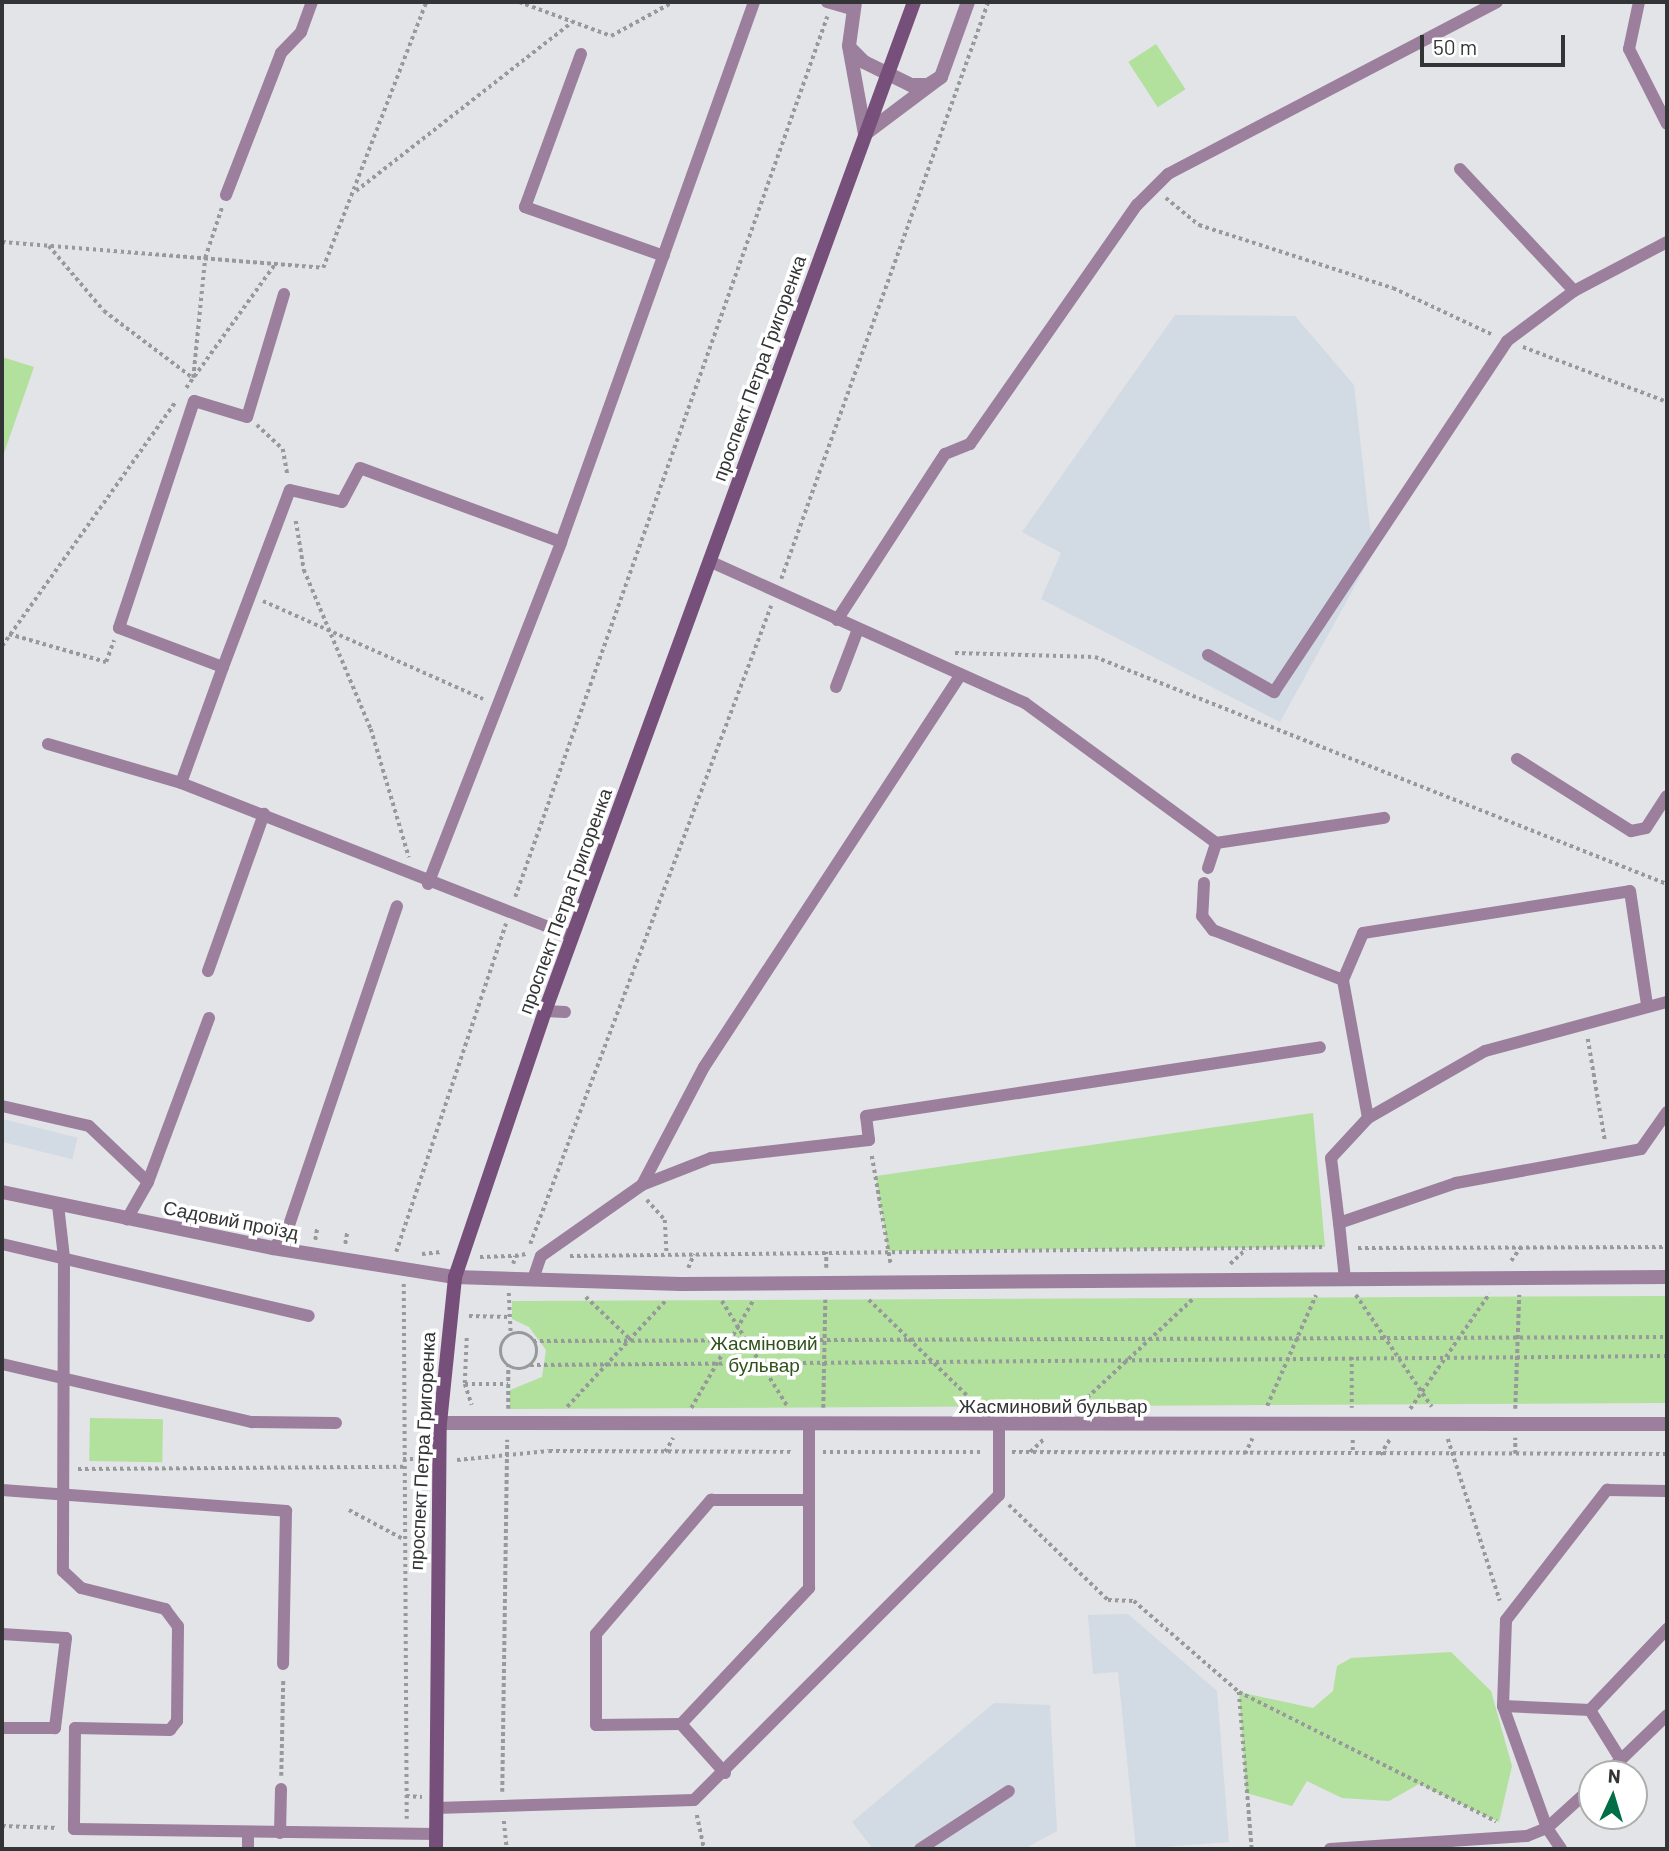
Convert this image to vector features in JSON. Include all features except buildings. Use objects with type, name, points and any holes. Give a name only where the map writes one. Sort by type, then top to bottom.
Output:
[{"type":"main road","name":"проспект Петра Григоренка","points":[[436,1842],[440,1423],[455,1277],[572,936],[914,2]]},
{"type":"street","points":[[853,6],[849,46],[865,134],[941,77],[968,2]]},
{"type":"street","points":[[849,46],[864,62],[911,85],[941,77]]},
{"type":"street","name":"Садовий проїзд","points":[[2,1192],[274,1248],[455,1277]]},
{"type":"street","points":[[455,1277],[681,1284],[1667,1277]]},
{"type":"street","name":"Жасминовий бульвар","points":[[440,1423],[549,1427],[1667,1424]]},
{"type":"lane","points":[[226,195],[281,53],[301,32],[312,2]]},
{"type":"lane","points":[[428,884],[561,542],[754,2]]},
{"type":"lane","points":[[838,620],[946,454],[970,444],[1154,188],[1187,164],[1497,2]]},
{"type":"lane","points":[[1639,2],[1629,49],[1667,124]]},
{"type":"lane","points":[[829,3],[853,6]]},
{"type":"lane","points":[[581,54],[525,207],[664,256]]},
{"type":"lane","points":[[1460,169],[1574,291]]},
{"type":"lane","points":[[1208,655],[1274,692],[1507,341],[1574,291],[1667,242]]},
{"type":"lane","points":[[223,667],[119,628],[194,401],[247,417],[284,294]]},
{"type":"lane","points":[[181,783],[290,490],[342,502],[360,468],[561,542]]},
{"type":"lane","points":[[709,561],[1025,703],[1216,844],[1384,818]]},
{"type":"lane","points":[[836,687],[858,629]]},
{"type":"lane","points":[[639,1187],[705,1067],[961,675]]},
{"type":"lane","points":[[48,744],[181,783],[264,814],[428,884],[572,936]]},
{"type":"lane","points":[[1517,759],[1631,831],[1646,828],[1667,796]]},
{"type":"lane","points":[[208,971],[264,814]]},
{"type":"lane","points":[[1208,868],[1216,844]]},
{"type":"lane","points":[[1204,883],[1202,916],[1213,930],[1343,979]]},
{"type":"lane","points":[[1368,1118],[1343,979],[1363,933],[1630,891],[1647,1005]]},
{"type":"lane","points":[[274,1248],[286,1234],[397,906]]},
{"type":"lane","points":[[1345,1279],[1331,1158],[1368,1118],[1485,1051],[1647,1005],[1667,1002]]},
{"type":"lane","points":[[545,1011],[565,1012]]},
{"type":"lane","points":[[127,1219],[148,1182],[209,1018]]},
{"type":"lane","points":[[533,1279],[541,1256],[639,1187],[710,1158],[869,1140],[866,1116],[1320,1048]]},
{"type":"lane","points":[[2,1106],[89,1126],[148,1182]]},
{"type":"lane","points":[[1339,1223],[1456,1183],[1641,1149],[1667,1112]]},
{"type":"lane","points":[[58,1205],[64,1258],[63,1571],[80,1588],[165,1609],[178,1626],[177,1721],[170,1730],[75,1728],[74,1829],[407,1834],[436,1842]]},
{"type":"lane","points":[[2,1244],[309,1316]]},
{"type":"lane","points":[[2,1364],[252,1422],[336,1423]]},
{"type":"lane","points":[[436,1808],[694,1800],[725,1773],[999,1495],[999,1425]]},
{"type":"lane","points":[[809,1500],[711,1500],[596,1634],[596,1725],[681,1724],[809,1588],[809,1500],[815,1452],[811,1426]]},
{"type":"lane","points":[[2,1490],[62,1490],[286,1511],[283,1664]]},
{"type":"lane","points":[[1561,1849],[1547,1828],[1503,1706],[1506,1620],[1607,1490],[1667,1491]]},
{"type":"lane","points":[[1503,1706],[1590,1710],[1667,1629]]},
{"type":"lane","points":[[2,1634],[66,1638],[55,1728],[2,1728]]},
{"type":"lane","points":[[1590,1710],[1621,1760],[1667,1715]]},
{"type":"lane","points":[[681,1724],[725,1773]]},
{"type":"lane","points":[[280,1833],[281,1789]]},
{"type":"lane","points":[[920,1849],[1009,1791]]},
{"type":"lane","points":[[1330,1849],[1527,1836],[1547,1828],[1578,1800]]},
{"type":"lane","points":[[248,1833],[248,1849]]},
{"type":"path","points":[[2,242],[323,268],[426,2]]},
{"type":"path","points":[[519,2],[611,36],[673,2]]},
{"type":"path","points":[[526,1255],[778,590],[988,2]]},
{"type":"path","points":[[394,1256],[509,913],[829,3]]},
{"type":"path","points":[[354,192],[572,22]]},
{"type":"path","points":[[1154,188],[1199,225],[1393,288],[1507,341],[1667,402]]},
{"type":"path","points":[[194,401],[193,379],[205,258],[226,195]]},
{"type":"path","points":[[49,246],[104,311],[193,379]]},
{"type":"path","points":[[2,646],[275,264]]},
{"type":"path","points":[[247,417],[283,449],[304,570],[371,729],[415,878]]},
{"type":"path","points":[[249,595],[326,627],[498,706]]},
{"type":"path","points":[[9,634],[106,662],[119,628]]},
{"type":"path","points":[[950,653],[1095,657],[1667,884]]},
{"type":"path","points":[[1585,1023],[1607,1155]]},
{"type":"path","points":[[869,1140],[894,1283]]},
{"type":"path","points":[[639,1187],[665,1220],[667,1254]]},
{"type":"path","points":[[314,1241],[317,1229]]},
{"type":"path","points":[[344,1247],[347,1233]]},
{"type":"path","points":[[1380,1455],[1520,1247]]},
{"type":"path","points":[[1515,1454],[1520,1247]]},
{"type":"path","points":[[1341,1248],[1667,1247]]},
{"type":"path","points":[[1030,1452],[1246,1248]]},
{"type":"path","points":[[480,1257],[1335,1248],[1299,1337],[1245,1454]]},
{"type":"path","points":[[815,1452],[811,1426],[824,1361],[826,1252]]},
{"type":"path","points":[[511,1270],[515,1256]]},
{"type":"path","points":[[404,1278],[402,1459],[407,1834]]},
{"type":"path","points":[[1345,1279],[1444,1426],[1506,1620]]},
{"type":"path","points":[[851,1283],[999,1425]]},
{"type":"path","points":[[549,1451],[549,1427],[681,1284]]},
{"type":"path","points":[[712,1284],[759,1362],[811,1426]]},
{"type":"path","points":[[665,1452],[763,1284]]},
{"type":"path","points":[[508,1416],[508,1365],[501,1349],[511,1335],[509,1291]]},
{"type":"path","points":[[470,1305],[465,1384],[471,1405],[483,1406]]},
{"type":"path","points":[[469,1316],[509,1317]]},
{"type":"path","points":[[511,1335],[533,1341],[908,1337],[1667,1337]]},
{"type":"path","points":[[530,1365],[533,1341]]},
{"type":"path","points":[[508,1365],[1130,1358],[1667,1356]]},
{"type":"path","points":[[465,1384],[508,1384]]},
{"type":"path","points":[[495,1407],[508,1408]]},
{"type":"path","points":[[507,1849],[502,1805],[502,1458],[510,1432]]},
{"type":"path","points":[[457,1460],[502,1458],[549,1451],[1667,1454]]},
{"type":"path","points":[[402,1459],[426,1459]]},
{"type":"path","points":[[62,1469],[403,1467]]},
{"type":"path","points":[[1006,1490],[1006,1503],[1108,1600],[1134,1601],[1239,1692],[1527,1836]]},
{"type":"path","points":[[349,1510],[403,1539]]},
{"type":"path","points":[[281,1789],[283,1664]]},
{"type":"path","points":[[1239,1692],[1252,1849]]},
{"type":"path","points":[[406,1796],[424,1797]]},
{"type":"path","points":[[694,1800],[704,1849]]},
{"type":"path","points":[[2,1826],[74,1829]]},
{"type":"path","points":[[748,1849],[771,1849]]},
{"type":"shaded area","points":[[1175,315],[1295,316],[1354,385],[1370,528],[1378,544],[1280,722],[1041,599],[1061,553],[1022,532]]},
{"type":"shaded area","points":[[2,1119],[78,1138],[72,1159],[2,1142]]},
{"type":"shaded area","points":[[1128,1614],[1217,1691],[1229,1842],[1136,1849],[1118,1672],[1093,1674],[1088,1615]]},
{"type":"shaded area","points":[[994,1703],[1050,1705],[1057,1831],[1024,1849],[873,1849],[852,1822]]},
{"type":"green space","points":[[1156,44],[1185,89],[1158,107],[1128,62]]},
{"type":"green space","points":[[2,357],[34,367],[2,459]]},
{"type":"green space","points":[[1313,1113],[1325,1247],[888,1251],[876,1176]]},
{"type":"green space","name":"Жасміновий бульвар","points":[[1667,1296],[1667,1403],[510,1409],[510,1390],[542,1377],[546,1350],[529,1327],[512,1319],[512,1301]]},
{"type":"green space","points":[[90,1418],[163,1419],[162,1462],[89,1461]]},
{"type":"green space","points":[[1451,1652],[1491,1691],[1512,1766],[1499,1822],[1419,1784],[1389,1801],[1342,1798],[1307,1781],[1292,1806],[1246,1793],[1239,1692],[1313,1708],[1333,1691],[1337,1666],[1351,1658]]}]
